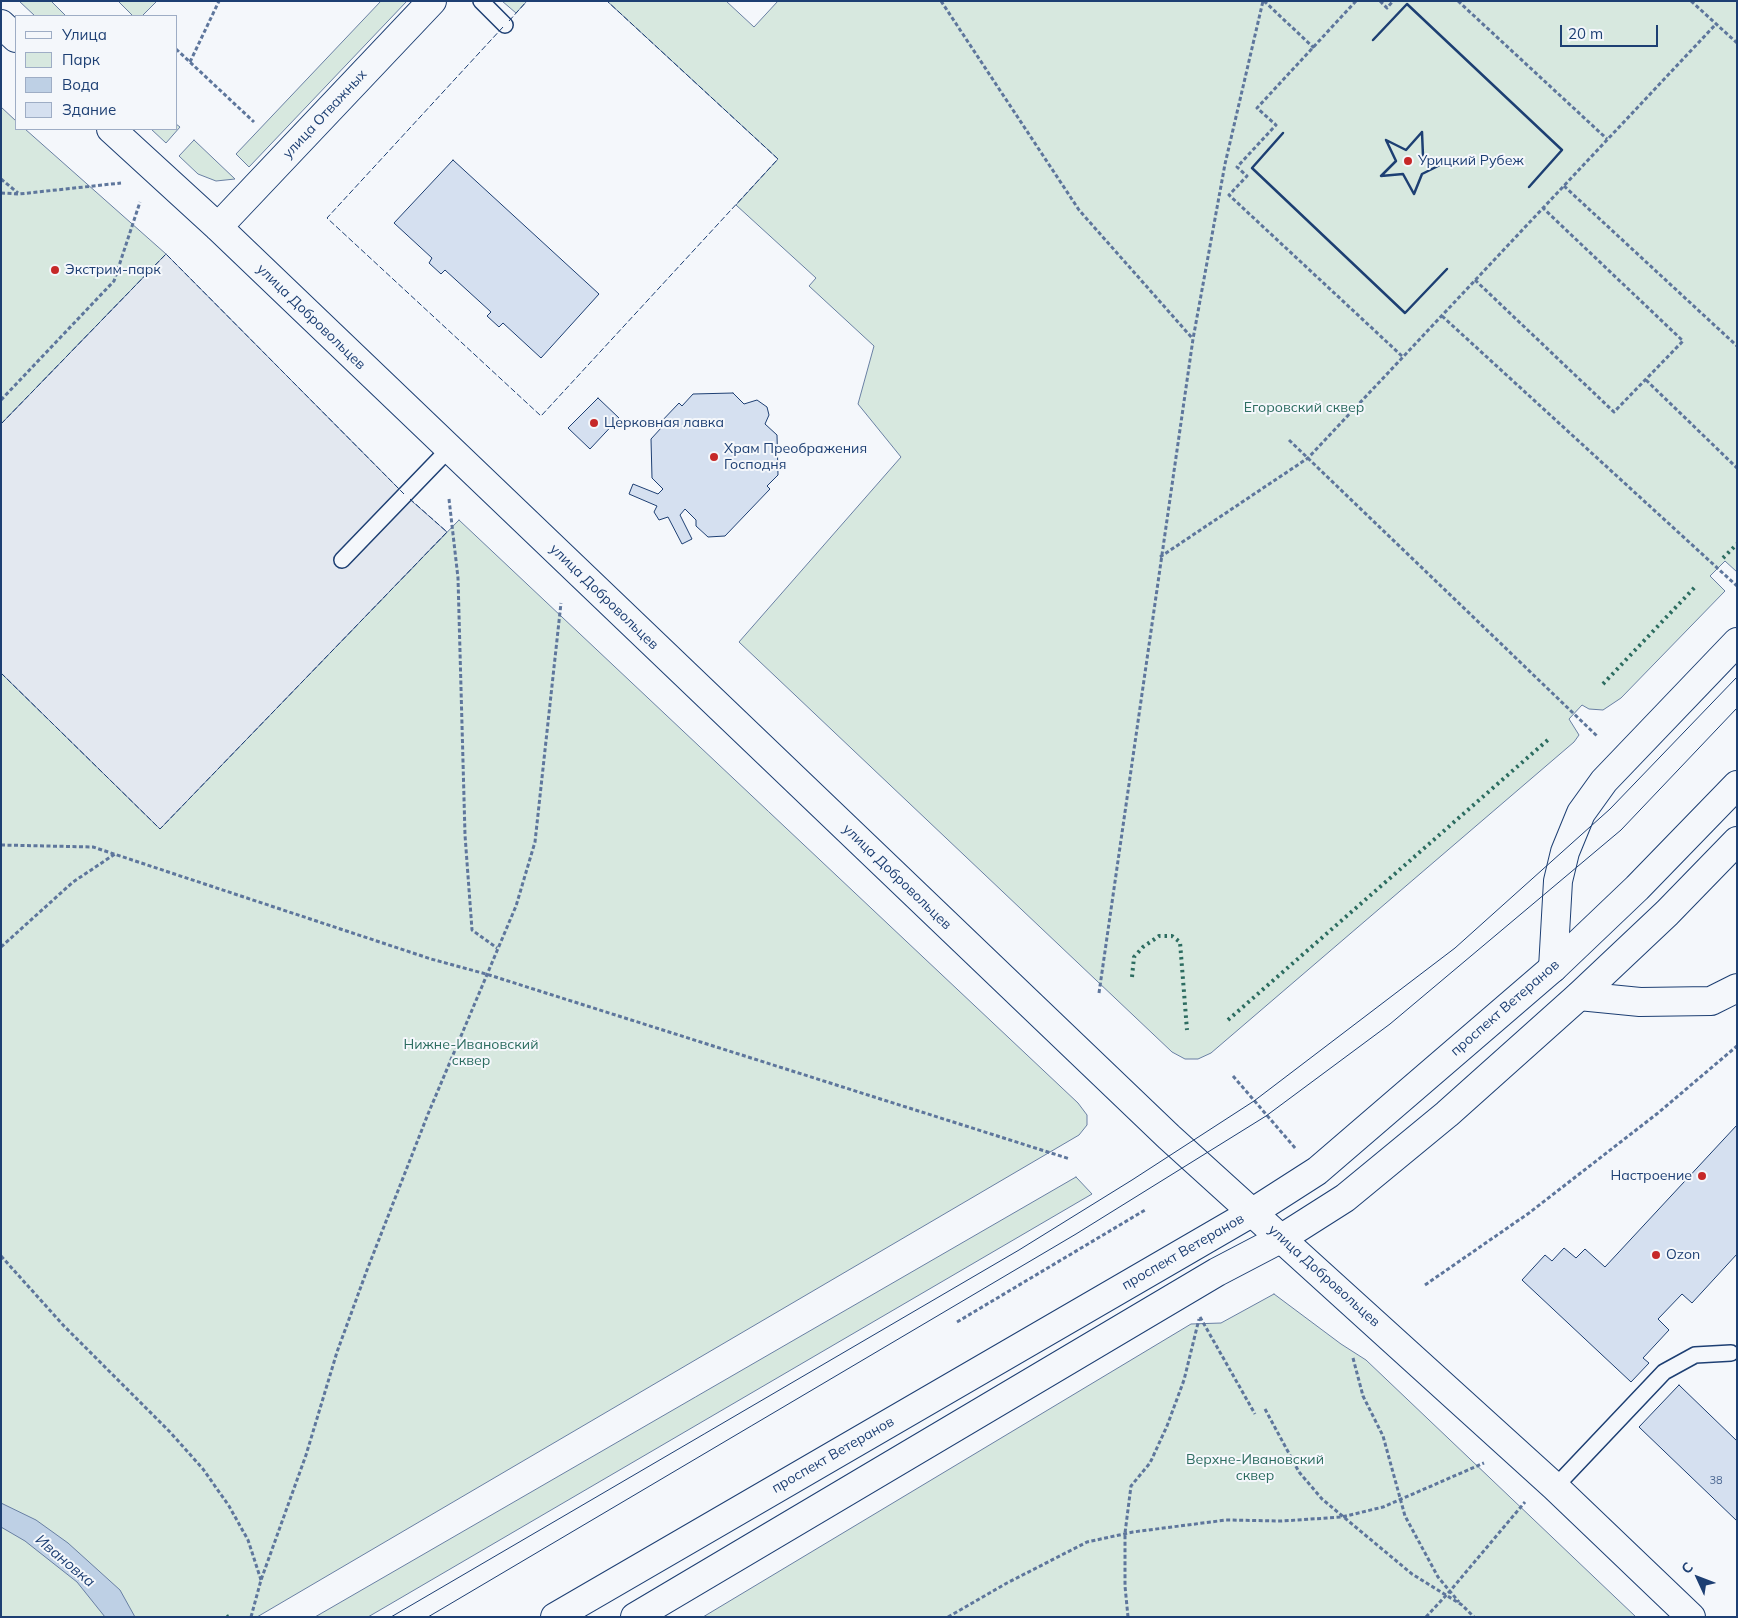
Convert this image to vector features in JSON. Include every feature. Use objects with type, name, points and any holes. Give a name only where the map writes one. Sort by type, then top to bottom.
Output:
[{"type":"street","name":"улица Отважных","points":[[218,227],[432,1]]},
{"type":"street","points":[[1,24],[15,37]]},
{"type":"street","name":"улица Добровольцев","points":[[112,130],[218,227],[1155,1123],[1555,1487],[1691,1617]]},
{"type":"street","points":[[1553,968],[1558,881],[1564,852],[1581,813],[1604,781],[1737,642]]},
{"type":"street","name":"проспект Ветеранов","points":[[555,1617],[1253,1212],[1317,1171],[1553,968],[1638,888],[1737,785]]},
{"type":"street","points":[[635,1617],[1217,1272],[1282,1238],[1345,1198],[1447,1114],[1579,996],[1667,913],[1737,841]]},
{"type":"street","points":[[1579,996],[1640,1002],[1712,1001],[1737,988]]},
{"type":"lane","points":[[481,1],[506,25]]},
{"type":"lane","points":[[342,560],[449,449]]},
{"type":"lane","points":[[1555,1487],[1664,1372],[1695,1355],[1735,1354]]},
{"type":"path","points":[[190,62],[219,1]]},
{"type":"path","points":[[941,1],[1079,210],[1194,339]]},
{"type":"path","points":[[1098,993],[1160,557],[1194,339],[1225,164],[1263,1],[1314,48]]},
{"type":"path","points":[[1356,1],[1257,108],[1276,126],[1237,167],[1247,176],[1230,195],[1403,357]]},
{"type":"path","points":[[1380,1],[1387,8],[1393,1]]},
{"type":"path","points":[[1458,1],[1607,139]]},
{"type":"path","points":[[1691,1],[1737,43]]},
{"type":"path","points":[[1160,557],[1308,458],[1716,24]]},
{"type":"path","points":[[178,51],[254,122]]},
{"type":"path","points":[[1,179],[19,194]]},
{"type":"path","points":[[1,193],[19,194],[121,183]]},
{"type":"path","points":[[1564,186],[1737,346]]},
{"type":"path","points":[[1,400],[114,281],[140,202]]},
{"type":"path","points":[[1475,280],[1614,412],[1683,341],[1543,208]]},
{"type":"path","points":[[1442,316],[1737,586]]},
{"type":"path","points":[[1646,380],[1737,468]]},
{"type":"path","points":[[1290,440],[1597,736]]},
{"type":"path","points":[[450,498],[458,578],[465,835],[472,930],[497,948]]},
{"type":"path","points":[[251,1617],[261,1580],[306,1455],[337,1352],[428,1114],[516,906],[535,842],[561,603]]},
{"type":"path","points":[[1,845],[93,847],[337,929],[431,959],[486,974],[1070,1159]]},
{"type":"path","points":[[1,947],[73,882],[115,854]]},
{"type":"path","points":[[1425,1285],[1529,1213],[1575,1178],[1658,1113],[1737,1046]]},
{"type":"path","points":[[1233,1076],[1298,1151]]},
{"type":"path","points":[[958,1322],[1144,1210]]},
{"type":"path","points":[[1,1256],[64,1326],[170,1432],[203,1470],[230,1506],[248,1540],[261,1580]]},
{"type":"path","points":[[1128,1617],[1125,1586],[1125,1533],[1132,1486],[1150,1463],[1167,1426],[1184,1380],[1199,1316],[1208,1311]]},
{"type":"path","points":[[1199,1316],[1255,1414]]},
{"type":"path","points":[[1353,1358],[1364,1396],[1383,1436],[1405,1516],[1438,1577],[1474,1617]]},
{"type":"path","points":[[1265,1409],[1298,1472],[1322,1499],[1412,1574],[1462,1605]]},
{"type":"path","points":[[948,1617],[1007,1583],[1087,1542],[1125,1533],[1226,1520],[1282,1521],[1342,1517],[1383,1506],[1489,1460]]},
{"type":"path","points":[[1426,1617],[1528,1497]]},
{"type":"green space","points":[[19,1],[51,1],[65,15],[34,15]]},
{"type":"green space","points":[[118,1],[157,1],[143,15],[132,15]]},
{"type":"green space","points":[[381,1],[407,1],[249,167],[236,154]]},
{"type":"green space","points":[[502,1],[527,1],[516,13]]},
{"type":"green space","name":"Егоровский сквер","points":[[607,1],[726,1],[754,27],[778,1],[1737,1],[1737,572],[1725,561],[1710,576],[1725,591],[1621,698],[1603,710],[1589,709],[1582,705],[1569,719],[1579,735],[1574,742],[1211,1053],[1198,1059],[1185,1059],[1172,1052],[739,642],[901,457],[858,404],[874,346],[809,286],[816,278],[736,205],[778,159]]},
{"type":"green space","points":[[1,107],[15,120],[15,130],[26,130],[166,254],[1,424]]},
{"type":"green space","points":[[152,130],[177,130],[166,143]]},
{"type":"green space","points":[[194,140],[235,179],[216,181],[198,174],[179,156]]},
{"type":"green space","name":"Нижне-Ивановский сквер","points":[[459,520],[1078,1103],[1087,1115],[1087,1125],[1079,1135],[257,1617],[1,1617],[1,673],[160,828]]},
{"type":"green space","points":[[1076,1177],[1092,1194],[368,1617],[315,1617]]},
{"type":"green space","name":"Верхне-Ивановский сквер","points":[[1274,1294],[1341,1344],[1366,1360],[1636,1617],[703,1617],[1191,1324],[1221,1323]]},
{"type":"shaded area","points":[[166,254],[406,496],[447,532],[160,829],[1,673],[1,424]]},
{"type":"water","name":"Ивановка","points":[[1,1503],[36,1520],[68,1543],[120,1590],[135,1617],[105,1617],[77,1582],[25,1541],[1,1527]]},
{"type":"building","points":[[453,160],[599,294],[541,358],[503,323],[499,327],[487,316],[491,312],[445,270],[441,274],[429,263],[432,258],[394,223]]},
{"type":"building","name":"Храм Преображения Господня","points":[[733,393],[744,404],[757,400],[767,407],[769,415],[765,424],[777,435],[778,475],[767,486],[770,489],[725,536],[708,537],[696,526],[696,520],[685,509],[680,515],[692,539],[682,544],[668,517],[659,520],[654,512],[657,506],[629,494],[633,484],[658,494],[663,489],[652,478],[651,439],[662,427],[659,424],[679,403],[682,406],[693,394]]},
{"type":"building","name":"Церковная лавка","points":[[598,398],[619,418],[590,449],[568,428]]},
{"type":"building","points":[[1737,1125],[1737,1254],[1692,1303],[1682,1294],[1658,1319],[1669,1330],[1643,1358],[1649,1363],[1631,1382],[1522,1280],[1545,1255],[1552,1261],[1564,1248],[1576,1258],[1585,1249],[1605,1267]]},
{"type":"building","points":[[1679,1385],[1737,1441],[1737,1521],[1639,1427]]},
{"type":"tram line","points":[[391,1617],[1019,1250],[1254,1101],[1455,948],[1610,809],[1737,677]]},
{"type":"tram line","points":[[428,1617],[1076,1234],[1266,1116],[1390,1024],[1621,830],[1737,708]]},
{"type":"hedge","points":[[1723,558],[1737,544]]},
{"type":"hedge","points":[[1603,684],[1695,587]]},
{"type":"hedge","points":[[1228,1020],[1550,738]]},
{"type":"hedge","points":[[1132,977],[1134,957],[1143,947],[1159,936],[1172,936],[1180,942],[1187,1030]]},
{"type":"fence","points":[[509,21],[527,1]]},
{"type":"fence","points":[[503,27],[327,218],[541,416],[778,159],[607,1]]},
{"type":"fence","points":[[1,424],[166,254],[404,494]]},
{"type":"fence","points":[[1,673],[160,829],[447,532],[410,499]]},
{"type":"wall","points":[[1373,40],[1407,4],[1562,150],[1529,187]]},
{"type":"wall","points":[[1422,132],[1423,156],[1440,165],[1422,174],[1414,194],[1403,174],[1381,176],[1396,161],[1386,140],[1406,150],[1422,132]]},
{"type":"wall","points":[[1283,133],[1252,168],[1405,313],[1447,269]]},
{"type":"place","name":"Урицкий Рубеж","points":[[1408,161]]},
{"type":"place","name":"Экстрим-парк","points":[[55,270]]},
{"type":"place","name":"Церковная лавка","points":[[594,423]]},
{"type":"place","name":"Храм Преображения Господня","points":[[714,457]]},
{"type":"place","name":"Настроение","points":[[1702,1176]]},
{"type":"place","name":"Ozon","points":[[1656,1255]]}]
